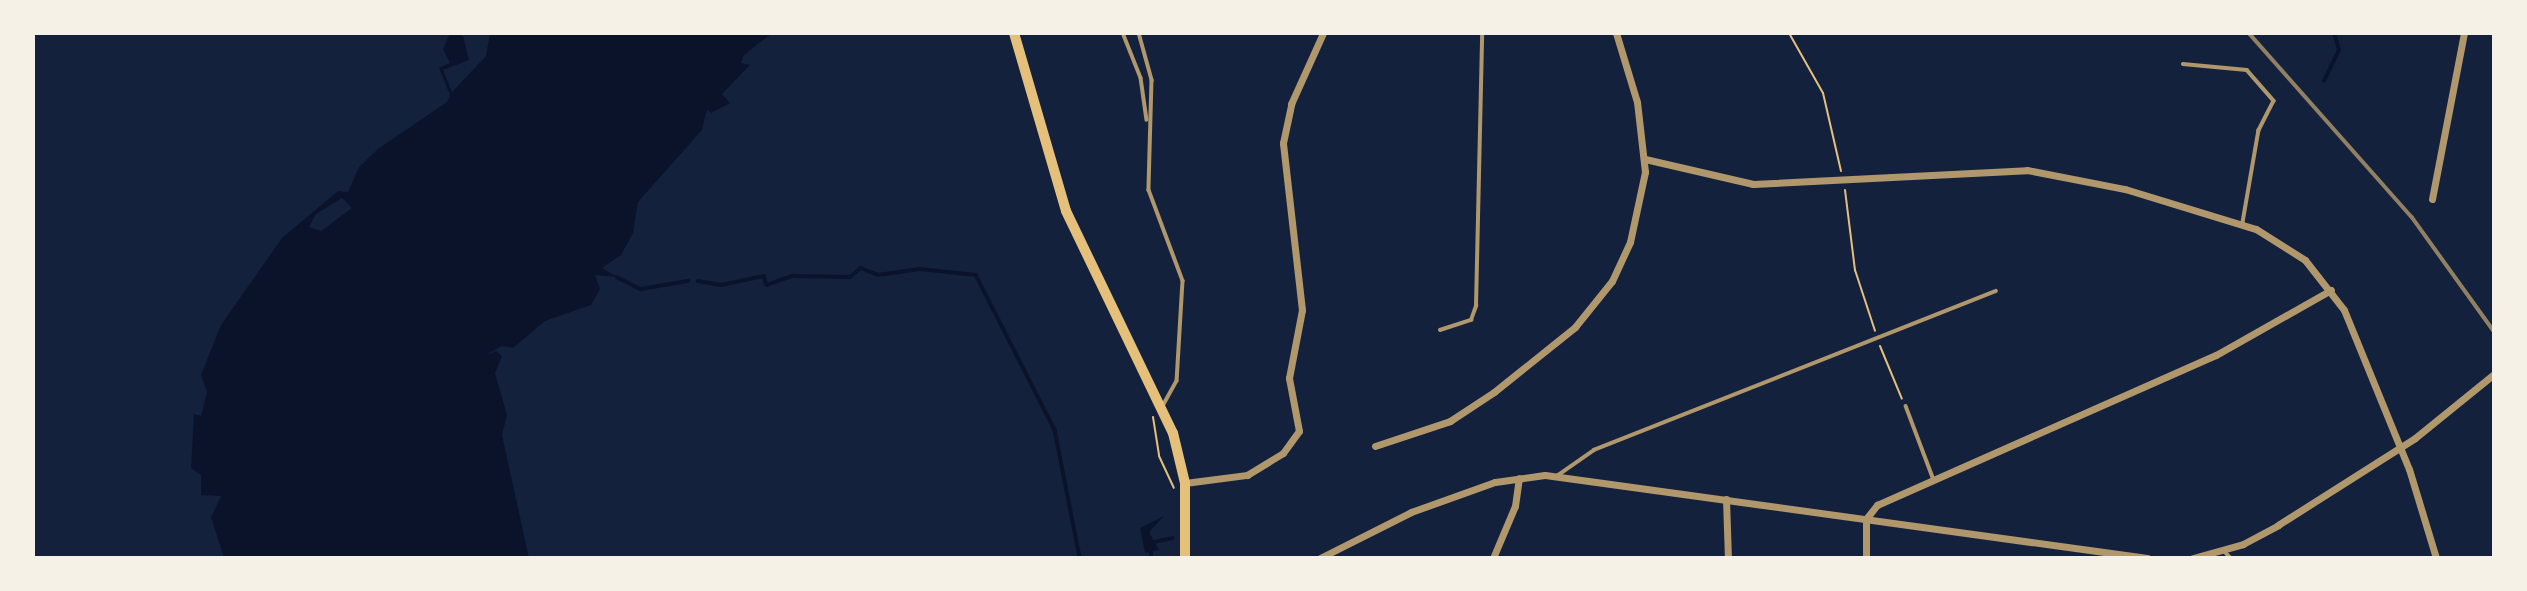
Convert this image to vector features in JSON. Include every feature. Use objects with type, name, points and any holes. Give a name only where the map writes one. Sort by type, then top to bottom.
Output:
[{"type":"main road","points":[[1014,33],[1066,211],[1157,407],[1185,483],[1185,558]]},
{"type":"street","points":[[1185,483],[1248,475],[1283,453],[1299,431],[1289,378],[1302,310],[1283,143],[1291,104],[1323,33]]},
{"type":"street","points":[[1375,446],[1463,413],[1593,308],[1630,242],[1645,159],[1637,102],[1616,33]]},
{"type":"street","points":[[2432,199],[2464,33]]},
{"type":"street","points":[[1645,159],[1753,184],[2027,170],[2117,187],[2243,223],[2294,251],[2330,290],[2400,448],[2435,558]]},
{"type":"street","points":[[1866,558],[1866,519],[1877,505],[2216,355],[2330,290]]},
{"type":"street","points":[[2193,558],[2224,551],[2400,448],[2494,374]]},
{"type":"street","points":[[1320,558],[1411,512],[1519,478],[1557,476],[2147,558]]},
{"type":"street","points":[[1493,558],[1515,506],[1519,478]]},
{"type":"street","points":[[1726,499],[1728,558]]},
{"type":"lane","points":[[1123,33],[1141,79],[1154,211],[1183,281],[1177,382],[1157,407]]},
{"type":"lane","points":[[1139,33],[1152,80],[1147,122]]},
{"type":"lane","points":[[1440,330],[1471,320],[1476,306],[1482,33]]},
{"type":"lane","points":[[2183,64],[2247,70],[2274,101],[2259,130],[2243,223]]},
{"type":"lane","points":[[1557,476],[1594,450],[1876,336],[1996,291]]},
{"type":"lane","points":[[1906,406],[1934,480]]},
{"type":"lane","points":[[2224,551],[2231,558]]},
{"type":"path","points":[[1876,336],[1906,406]]},
{"type":"path","points":[[1157,407],[1157,451],[1177,493]]},
{"type":"water","points":[[450,33],[463,36],[469,60],[443,70],[452,92],[486,56],[490,33],[772,33],[743,56],[741,63],[750,65],[722,94],[730,103],[711,113],[707,109],[702,130],[638,202],[633,233],[621,255],[602,268],[617,277],[595,275],[600,289],[591,305],[545,321],[513,348],[502,346],[484,356],[496,351],[502,356],[495,373],[507,415],[502,435],[529,558],[224,558],[211,517],[221,496],[201,495],[201,475],[191,468],[194,414],[201,416],[207,392],[201,375],[221,325],[282,238],[338,191],[348,192],[359,167],[378,149],[447,102],[450,95],[439,68],[450,63],[443,49]],"holes":[[[342,198],[352,208],[321,231],[309,227],[316,214]]]},
{"type":"water","points":[[1164,516],[1149,532],[1159,550],[1145,553],[1140,528]]},
{"type":"waterway","points":[[2324,81],[2339,50],[2334,33]]},
{"type":"waterway","points":[[698,281],[721,285],[764,276],[767,285],[792,276],[850,277],[861,268],[878,275],[920,269],[976,275],[1055,430],[1080,558]]},
{"type":"waterway","points":[[617,277],[641,289],[688,281]]},
{"type":"waterway","points":[[1154,542],[1173,538]]},
{"type":"waterway","points":[[1151,553],[1151,558]]},
{"type":"railway","points":[[2249,33],[2412,217],[2494,331]]}]
